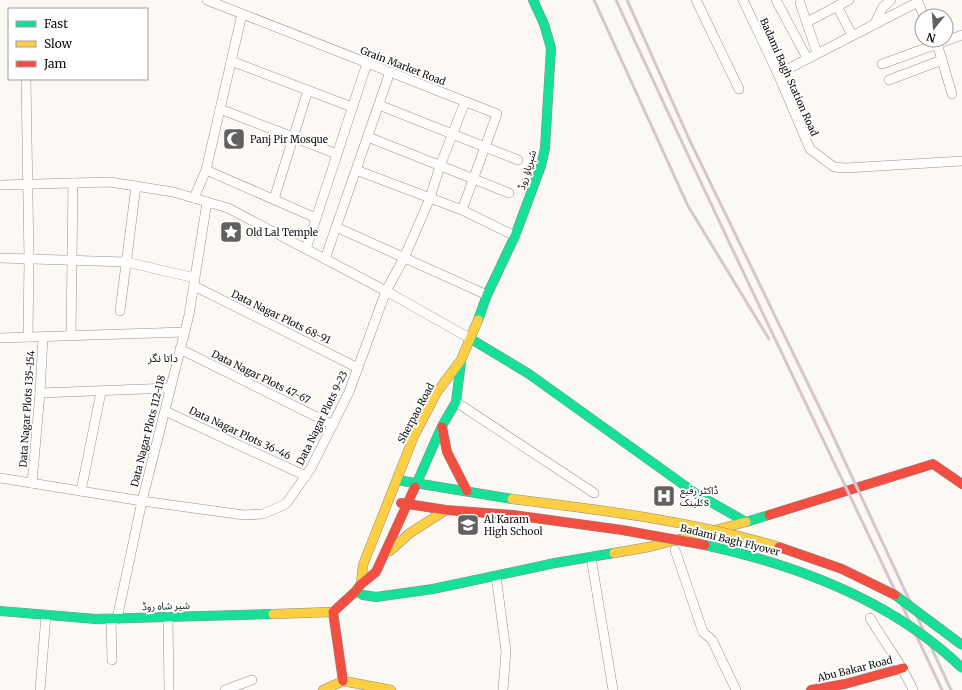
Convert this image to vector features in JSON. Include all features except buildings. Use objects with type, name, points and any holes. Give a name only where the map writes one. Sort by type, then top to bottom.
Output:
[{"type":"street","name":"Grain Market Road","points":[[207,0],[497,114],[462,210]]},
{"type":"street","name":"شېرپاؤ روڈ","points":[[471,339],[487,295],[515,236],[541,166],[545,148],[551,48],[544,24],[533,0]]},
{"type":"street","points":[[696,0],[739,90]]},
{"type":"street","name":"Badami Bagh Station Road","points":[[743,0],[778,74],[810,149],[834,166],[873,167],[962,161]]},
{"type":"street","points":[[776,0],[808,58]]},
{"type":"street","points":[[806,22],[849,0]]},
{"type":"street","points":[[875,23],[883,7],[891,0]]},
{"type":"street","points":[[778,74],[917,1]]},
{"type":"street","points":[[800,3],[817,53]]},
{"type":"street","points":[[837,6],[852,35]]},
{"type":"street","points":[[194,198],[206,170],[242,14]]},
{"type":"street","points":[[882,64],[921,48]]},
{"type":"street","points":[[938,48],[952,94]]},
{"type":"street","points":[[889,80],[942,60]]},
{"type":"street","points":[[231,61],[352,107]]},
{"type":"street","points":[[306,249],[367,63]]},
{"type":"street","points":[[325,259],[390,72]]},
{"type":"street","points":[[26,80],[29,259],[28,337]]},
{"type":"street","points":[[274,199],[308,90]]},
{"type":"street","name":"Data Nagar Plots 9-23","points":[[142,501],[244,515],[263,514],[286,504],[306,476],[349,392],[386,292],[404,258],[430,198],[440,166],[465,102]]},
{"type":"street","points":[[379,105],[518,160]]},
{"type":"street","points":[[220,109],[337,154]]},
{"type":"street","points":[[368,137],[510,193]]},
{"type":"street","points":[[206,170],[316,218]]},
{"type":"street","points":[[356,170],[462,210],[515,236]]},
{"type":"street","points":[[0,185],[110,182],[173,192],[228,208],[386,292],[471,339],[529,374],[695,493],[746,522]]},
{"type":"street","points":[[71,336],[73,183]]},
{"type":"street","points":[[120,311],[136,186]]},
{"type":"street","name":"Data Nagar Plots 112-118","points":[[112,660],[114,619],[185,332],[207,202]]},
{"type":"street","points":[[336,227],[487,295]]},
{"type":"street","name":"Data Nagar Plots 68-91","points":[[0,258],[126,262],[194,282],[358,368]]},
{"type":"street","points":[[0,338],[185,332]]},
{"type":"street","name":"Data Nagar Plots 135-154","points":[[32,483],[40,393],[43,337]]},
{"type":"street","name":"Sherpao Road","points":[[359,587],[363,565],[414,436],[437,392],[461,360],[471,339]]},
{"type":"street","name":"Data Nagar Plots 47-67","points":[[180,349],[332,425]]},
{"type":"street","name":"Sherpao Road","points":[[385,556],[442,426],[456,402],[461,360]]},
{"type":"street","points":[[40,393],[101,392],[170,388]]},
{"type":"street","points":[[81,491],[101,392]]},
{"type":"street","points":[[456,402],[594,494]]},
{"type":"street","name":"Data Nagar Plots 36-46","points":[[165,410],[306,476]]},
{"type":"street","points":[[442,426],[442,439],[451,462],[467,491]]},
{"type":"street","points":[[359,587],[363,595],[376,597],[433,589],[591,557],[649,547],[746,522],[933,464],[962,484]]},
{"type":"street","points":[[0,478],[142,501]]},
{"type":"street","name":"Badami Bagh Flyover","points":[[397,480],[512,499],[603,509],[680,522],[745,536],[827,562],[887,591],[962,645]]},
{"type":"street","name":"Badami Bagh Flyover","points":[[388,501],[446,510],[513,515],[621,529],[702,543],[788,566],[837,585],[875,604],[912,628],[962,668]]},
{"type":"street","points":[[343,685],[333,612],[376,572],[385,556],[410,532],[446,510]]},
{"type":"street","points":[[675,550],[703,632],[712,640],[736,690]]},
{"type":"street","points":[[591,557],[613,690]]},
{"type":"street","points":[[496,576],[506,651],[503,690]]},
{"type":"street","name":"شیر شاہ روڈ","points":[[0,611],[114,619],[333,612]]},
{"type":"street","points":[[40,690],[46,615]]},
{"type":"street","points":[[168,617],[169,690]]},
{"type":"street","points":[[870,618],[886,646],[903,668],[913,690]]},
{"type":"street","name":"Abu Bakar Road","points":[[811,690],[845,684],[903,668]]},
{"type":"street","points":[[225,690],[252,680]]},
{"type":"street","points":[[322,690],[343,685],[391,690]]},
{"type":"railway","points":[[594,0],[688,206],[769,339]]},
{"type":"railway","points":[[616,0],[696,173],[942,690]]},
{"type":"railway","points":[[627,0],[690,141],[828,425],[951,690]]},
{"type":"traffic: fast","points":[[478,320],[487,295],[515,236],[541,166],[545,148],[551,48],[544,24],[533,0]]},
{"type":"traffic: fast","points":[[471,339],[529,374],[695,493],[746,522],[769,515]]},
{"type":"traffic: fast","points":[[415,487],[442,426],[456,402],[461,362]]},
{"type":"traffic: fast","points":[[397,480],[512,499]]},
{"type":"traffic: fast","points":[[705,545],[774,563],[809,575],[842,589],[875,605],[906,623],[935,644],[962,668]]},
{"type":"traffic: fast","points":[[356,591],[363,595],[376,597],[433,589],[555,563],[614,553]]},
{"type":"traffic: fast","points":[[895,595],[962,645]]},
{"type":"traffic: fast","points":[[0,611],[96,619],[273,614]]},
{"type":"traffic: slow","points":[[361,584],[363,565],[414,436],[437,392],[461,360],[478,320]]},
{"type":"traffic: slow","points":[[512,499],[647,517],[713,530],[779,547]]},
{"type":"traffic: slow","points":[[390,551],[410,533],[446,510]]},
{"type":"traffic: slow","points":[[614,553],[649,547],[746,522]]},
{"type":"traffic: slow","points":[[273,614],[333,612]]},
{"type":"traffic: slow","points":[[323,690],[343,681],[391,690]]},
{"type":"traffic: jam","points":[[442,427],[447,452],[467,491]]},
{"type":"traffic: jam","points":[[769,515],[933,464],[962,484]]},
{"type":"traffic: jam","points":[[343,681],[333,612],[356,591],[361,584],[376,572],[415,487]]},
{"type":"traffic: jam","points":[[401,503],[446,510],[513,515]]},
{"type":"traffic: jam","points":[[513,515],[622,530],[705,545]]},
{"type":"traffic: jam","points":[[779,547],[842,569],[895,595]]},
{"type":"traffic: jam","points":[[811,690],[845,684],[903,668]]},
{"type":"place","name":"Panj Pir Mosque","points":[[234,139]]},
{"type":"place","name":"Old Lal Temple","points":[[231,232]]},
{"type":"place","name":"ڈاکٹر رفیع کلینکs","points":[[664,496]]},
{"type":"place","name":"Al Karam High School","points":[[468,525]]},
{"type":"district","name":"داتا نگر","points":[[163,358]]}]
